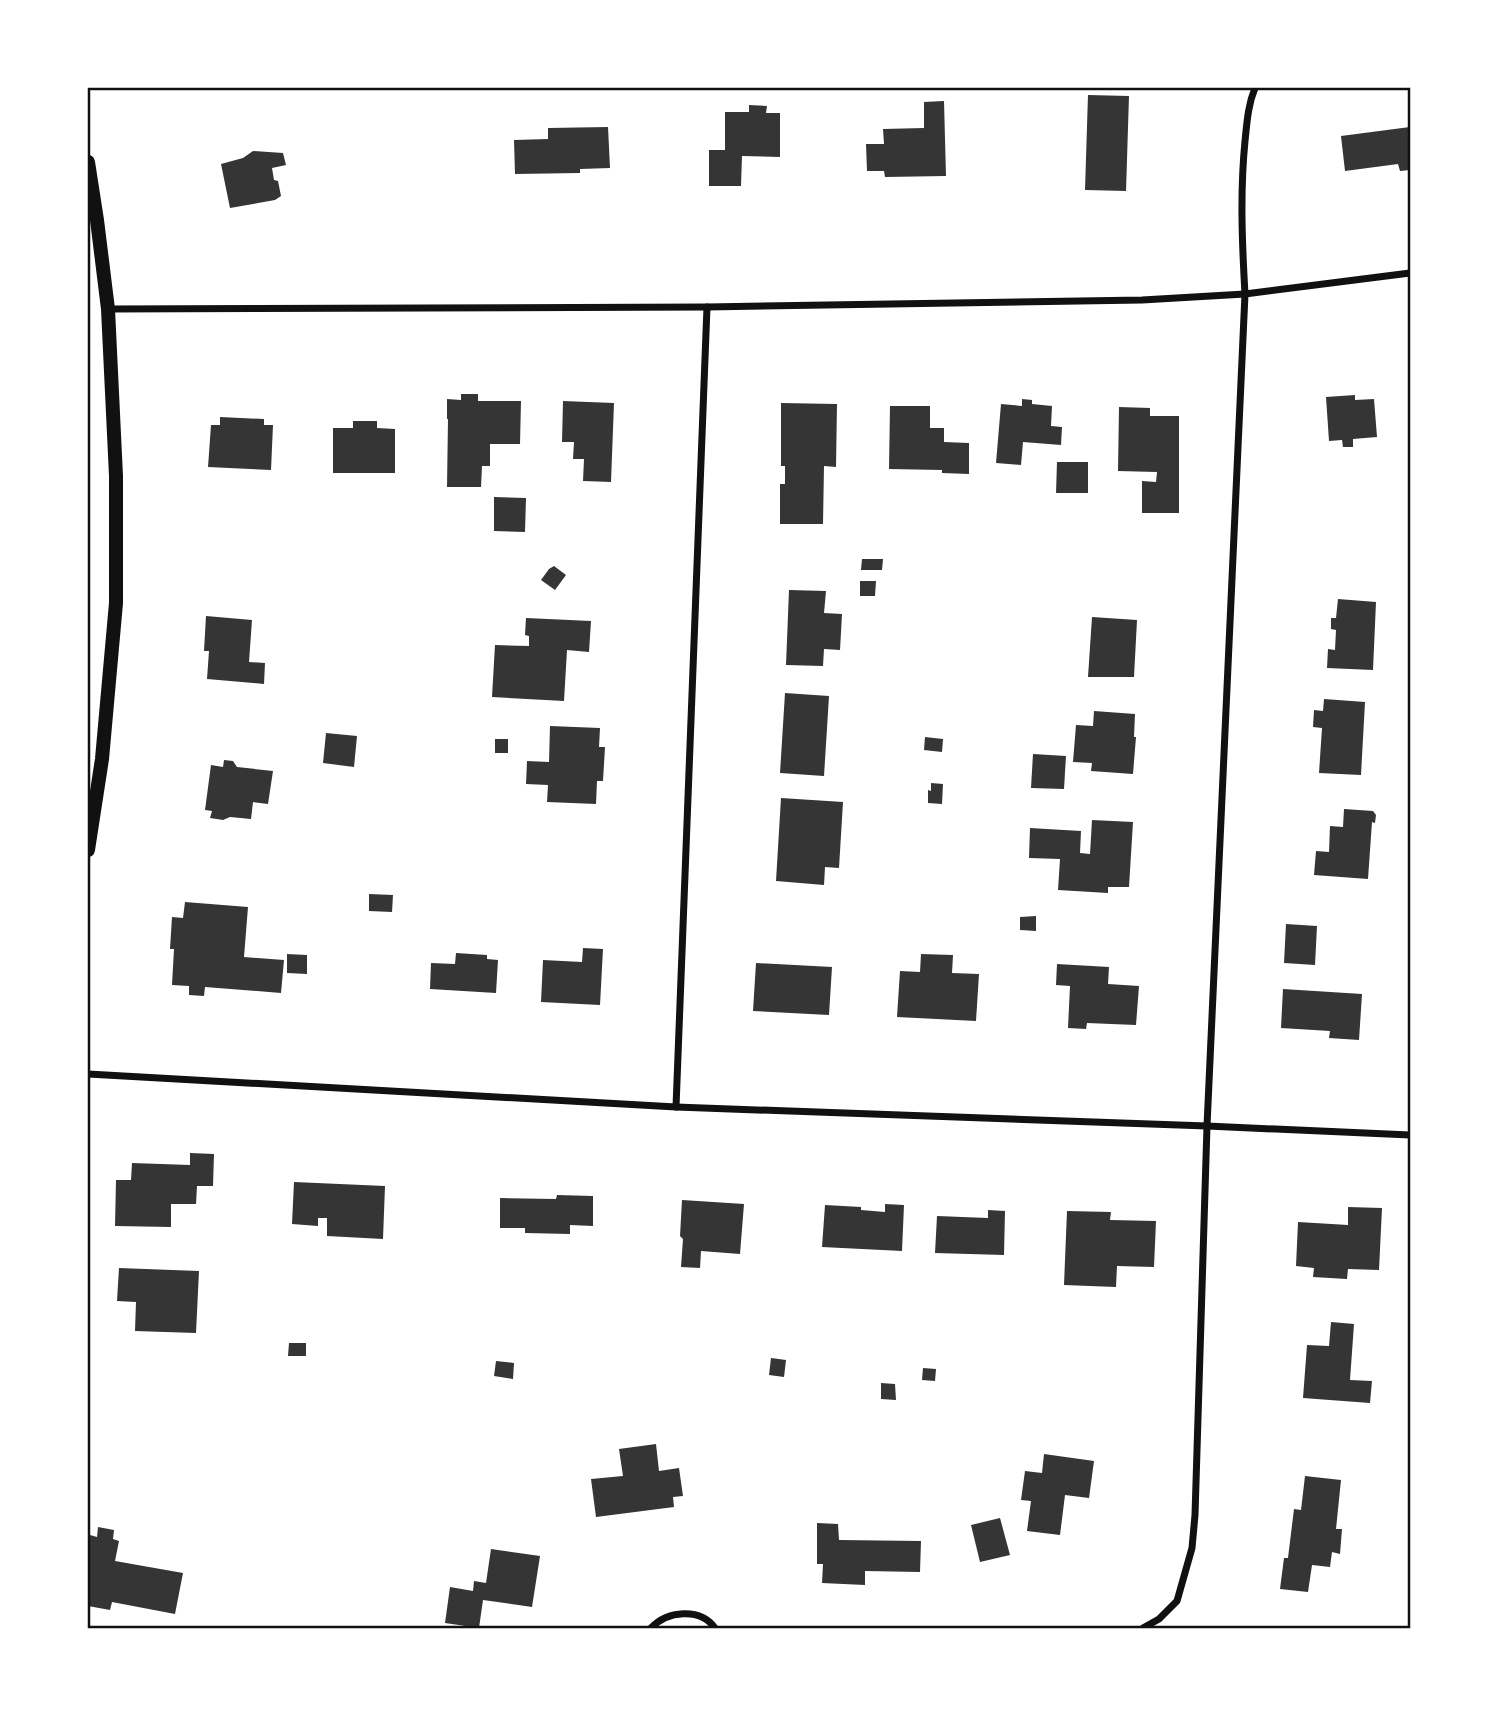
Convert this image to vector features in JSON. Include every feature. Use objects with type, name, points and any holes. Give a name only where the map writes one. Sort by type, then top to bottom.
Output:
[{"type":"main road","points":[[88,162],[107,309],[116,476],[116,603],[102,759],[88,850]]},
{"type":"street","points":[[1143,1629],[1159,1619],[1177,1601],[1192,1548],[1195,1516],[1207,1126],[1245,294],[1241,226],[1242,171],[1249,104],[1255,88]]},
{"type":"street","points":[[107,309],[707,307],[1142,300],[1245,294],[1410,273]]},
{"type":"street","points":[[676,1107],[707,307]]},
{"type":"street","points":[[88,1074],[676,1107],[1410,1135]]},
{"type":"street","points":[[651,1629],[658,1621],[675,1614],[697,1615],[715,1629]]},
{"type":"building","points":[[1088,95],[1129,96],[1126,191],[1085,190]]},
{"type":"building","points":[[944,101],[946,176],[885,177],[884,171],[867,171],[866,144],[884,144],[883,129],[924,128],[924,102]]},
{"type":"building","points":[[749,105],[767,106],[766,113],[780,113],[780,157],[742,156],[741,186],[709,186],[709,150],[725,150],[725,112],[749,112]]},
{"type":"building","points":[[608,127],[610,168],[580,169],[580,173],[515,174],[514,140],[548,139],[548,128]]},
{"type":"building","points":[[1410,127],[1410,170],[1400,171],[1398,164],[1345,171],[1341,136]]},
{"type":"building","points":[[253,151],[283,153],[286,165],[272,168],[281,196],[275,200],[230,208],[221,164],[243,158]]},
{"type":"building","points":[[461,394],[478,394],[478,401],[521,401],[520,444],[490,444],[490,466],[482,466],[481,487],[447,487],[447,399],[461,400]]},
{"type":"building","points":[[1355,395],[1355,400],[1374,399],[1377,437],[1353,439],[1353,447],[1343,447],[1342,440],[1329,441],[1326,397]]},
{"type":"building","points":[[1022,399],[1032,400],[1032,404],[1052,406],[1051,426],[1062,427],[1061,445],[1023,442],[1021,465],[996,463],[1001,404],[1022,406]]},
{"type":"building","points":[[563,401],[614,403],[611,482],[583,481],[584,459],[573,459],[574,442],[562,442]]},
{"type":"building","points":[[781,403],[837,404],[836,467],[824,466],[823,524],[780,524],[780,484],[785,484],[785,466],[781,466]]},
{"type":"building","points":[[890,406],[930,406],[930,428],[944,428],[944,442],[969,443],[969,474],[942,473],[942,470],[889,469]]},
{"type":"building","points":[[1119,407],[1150,408],[1150,416],[1179,416],[1179,513],[1142,513],[1142,481],[1156,482],[1157,472],[1118,471]]},
{"type":"building","points":[[220,417],[264,419],[264,425],[273,425],[271,470],[208,467],[211,425],[220,425]]},
{"type":"building","points":[[353,421],[377,421],[377,428],[395,429],[395,473],[333,473],[333,428],[353,428]]},
{"type":"building","points":[[1057,462],[1088,462],[1088,493],[1056,493]]},
{"type":"building","points":[[494,497],[526,498],[525,532],[494,531]]},
{"type":"building","points":[[862,559],[883,559],[882,570],[861,570]]},
{"type":"building","points":[[554,566],[566,575],[555,590],[541,580]]},
{"type":"building","points":[[860,581],[876,581],[875,596],[860,596]]},
{"type":"building","points":[[789,590],[826,591],[824,613],[842,614],[840,650],[824,649],[823,666],[786,665]]},
{"type":"building","points":[[1338,599],[1376,602],[1373,670],[1327,668],[1328,649],[1335,650],[1336,630],[1331,629],[1331,618],[1336,618]]},
{"type":"building","points":[[206,616],[252,620],[249,662],[265,663],[264,684],[207,679],[209,651],[204,651]]},
{"type":"building","points":[[1092,617],[1137,620],[1134,677],[1088,677]]},
{"type":"building","points":[[526,618],[591,621],[589,652],[567,650],[564,701],[492,697],[495,645],[529,646],[529,636],[525,635]]},
{"type":"building","points":[[785,693],[829,696],[824,776],[780,773]]},
{"type":"building","points":[[1324,699],[1365,702],[1361,775],[1319,773],[1322,728],[1313,727],[1314,710],[1323,711]]},
{"type":"building","points":[[1094,711],[1135,714],[1133,774],[1091,771],[1092,763],[1073,762],[1076,725],[1093,726]]},
{"type":"building","points":[[550,726],[600,728],[599,747],[605,747],[603,781],[597,781],[596,804],[547,802],[548,785],[526,784],[527,761],[549,762]]},
{"type":"building","points":[[326,733],[357,736],[354,767],[323,763]]},
{"type":"building","points":[[925,737],[943,739],[942,752],[924,750]]},
{"type":"building","points":[[495,739],[508,739],[508,753],[495,753]]},
{"type":"building","points":[[1033,754],[1066,756],[1064,789],[1031,788]]},
{"type":"building","points":[[224,760],[233,761],[237,767],[273,771],[268,804],[253,802],[251,819],[210,818],[212,811],[205,810],[211,765],[223,767]]},
{"type":"building","points":[[931,783],[943,784],[942,804],[928,803]]},
{"type":"building","points":[[781,798],[843,802],[839,868],[825,867],[824,885],[776,881]]},
{"type":"building","points":[[1344,809],[1373,811],[1376,815],[1375,823],[1372,822],[1368,879],[1314,875],[1316,851],[1329,852],[1330,826],[1343,827]]},
{"type":"building","points":[[1092,820],[1133,822],[1129,887],[1108,887],[1108,893],[1058,890],[1060,859],[1029,858],[1030,828],[1081,831],[1080,853],[1090,854]]},
{"type":"building","points":[[369,894],[393,895],[392,912],[369,911]]},
{"type":"building","points":[[185,902],[248,907],[244,957],[284,960],[281,993],[205,987],[204,996],[189,995],[189,986],[172,985],[172,917],[183,918]]},
{"type":"building","points":[[1036,916],[1036,931],[1020,930],[1020,917]]},
{"type":"building","points":[[1286,924],[1317,926],[1315,965],[1284,963]]},
{"type":"building","points":[[583,948],[603,949],[600,1005],[541,1002],[543,960],[582,962]]},
{"type":"building","points":[[456,953],[487,955],[487,959],[498,960],[496,993],[430,989],[431,963],[455,964]]},
{"type":"building","points":[[287,954],[307,955],[307,974],[287,973]]},
{"type":"building","points":[[921,954],[953,955],[952,973],[979,974],[976,1021],[897,1017],[900,971],[920,972]]},
{"type":"building","points":[[756,963],[832,967],[829,1015],[753,1011]]},
{"type":"building","points":[[1057,964],[1109,967],[1108,984],[1139,986],[1136,1025],[1087,1023],[1086,1029],[1068,1028],[1070,986],[1056,985]]},
{"type":"building","points":[[1283,989],[1362,994],[1359,1040],[1329,1038],[1330,1031],[1281,1028]]},
{"type":"building","points":[[190,1153],[214,1154],[213,1186],[197,1186],[196,1204],[171,1204],[171,1227],[115,1226],[116,1180],[131,1180],[132,1163],[190,1165]]},
{"type":"building","points":[[294,1182],[385,1186],[383,1239],[327,1236],[327,1218],[318,1218],[318,1226],[292,1224]]},
{"type":"building","points":[[557,1195],[593,1196],[593,1226],[570,1225],[570,1234],[525,1233],[525,1228],[500,1228],[500,1198],[556,1199]]},
{"type":"building","points":[[682,1200],[744,1204],[740,1254],[701,1251],[700,1268],[681,1267]]},
{"type":"building","points":[[885,1204],[904,1205],[902,1251],[822,1247],[825,1205],[861,1207],[861,1210],[885,1212]]},
{"type":"building","points":[[1348,1207],[1382,1208],[1379,1270],[1348,1269],[1347,1279],[1313,1277],[1314,1268],[1296,1266],[1298,1222],[1348,1225]]},
{"type":"building","points":[[988,1210],[1005,1211],[1004,1255],[935,1253],[937,1216],[988,1218]]},
{"type":"building","points":[[1067,1211],[1111,1212],[1110,1220],[1156,1221],[1154,1267],[1117,1266],[1116,1287],[1064,1285]]},
{"type":"building","points":[[119,1268],[199,1271],[196,1333],[135,1331],[136,1302],[117,1301]]},
{"type":"building","points":[[1331,1322],[1354,1324],[1350,1380],[1372,1381],[1370,1403],[1303,1398],[1307,1345],[1329,1346]]},
{"type":"building","points":[[289,1343],[306,1343],[306,1356],[288,1356]]},
{"type":"building","points":[[771,1358],[786,1360],[784,1377],[769,1375]]},
{"type":"building","points":[[496,1361],[514,1363],[513,1379],[494,1376]]},
{"type":"building","points":[[923,1368],[936,1369],[935,1381],[922,1380]]},
{"type":"building","points":[[881,1383],[895,1384],[896,1400],[881,1399]]},
{"type":"building","points":[[656,1444],[659,1471],[679,1468],[683,1496],[673,1497],[674,1507],[596,1517],[591,1479],[623,1476],[619,1449]]},
{"type":"building","points":[[1044,1454],[1094,1461],[1089,1498],[1065,1495],[1060,1535],[1027,1531],[1031,1501],[1021,1500],[1025,1471],[1042,1473]]},
{"type":"building","points":[[1305,1476],[1341,1480],[1336,1529],[1342,1529],[1340,1554],[1332,1552],[1330,1567],[1312,1565],[1308,1592],[1280,1589],[1284,1558],[1288,1558],[1294,1509],[1301,1510]]},
{"type":"building","points":[[1000,1518],[1010,1555],[980,1562],[971,1525]]},
{"type":"building","points":[[817,1523],[838,1524],[839,1540],[921,1541],[920,1572],[865,1571],[865,1585],[822,1583],[823,1564],[817,1564]]},
{"type":"building","points":[[98,1527],[114,1530],[113,1539],[119,1541],[115,1561],[183,1573],[175,1614],[112,1602],[110,1610],[88,1606],[90,1535],[97,1537]]},
{"type":"building","points":[[491,1549],[540,1556],[532,1607],[483,1600],[479,1628],[445,1623],[450,1587],[473,1591],[474,1581],[486,1583]]}]
